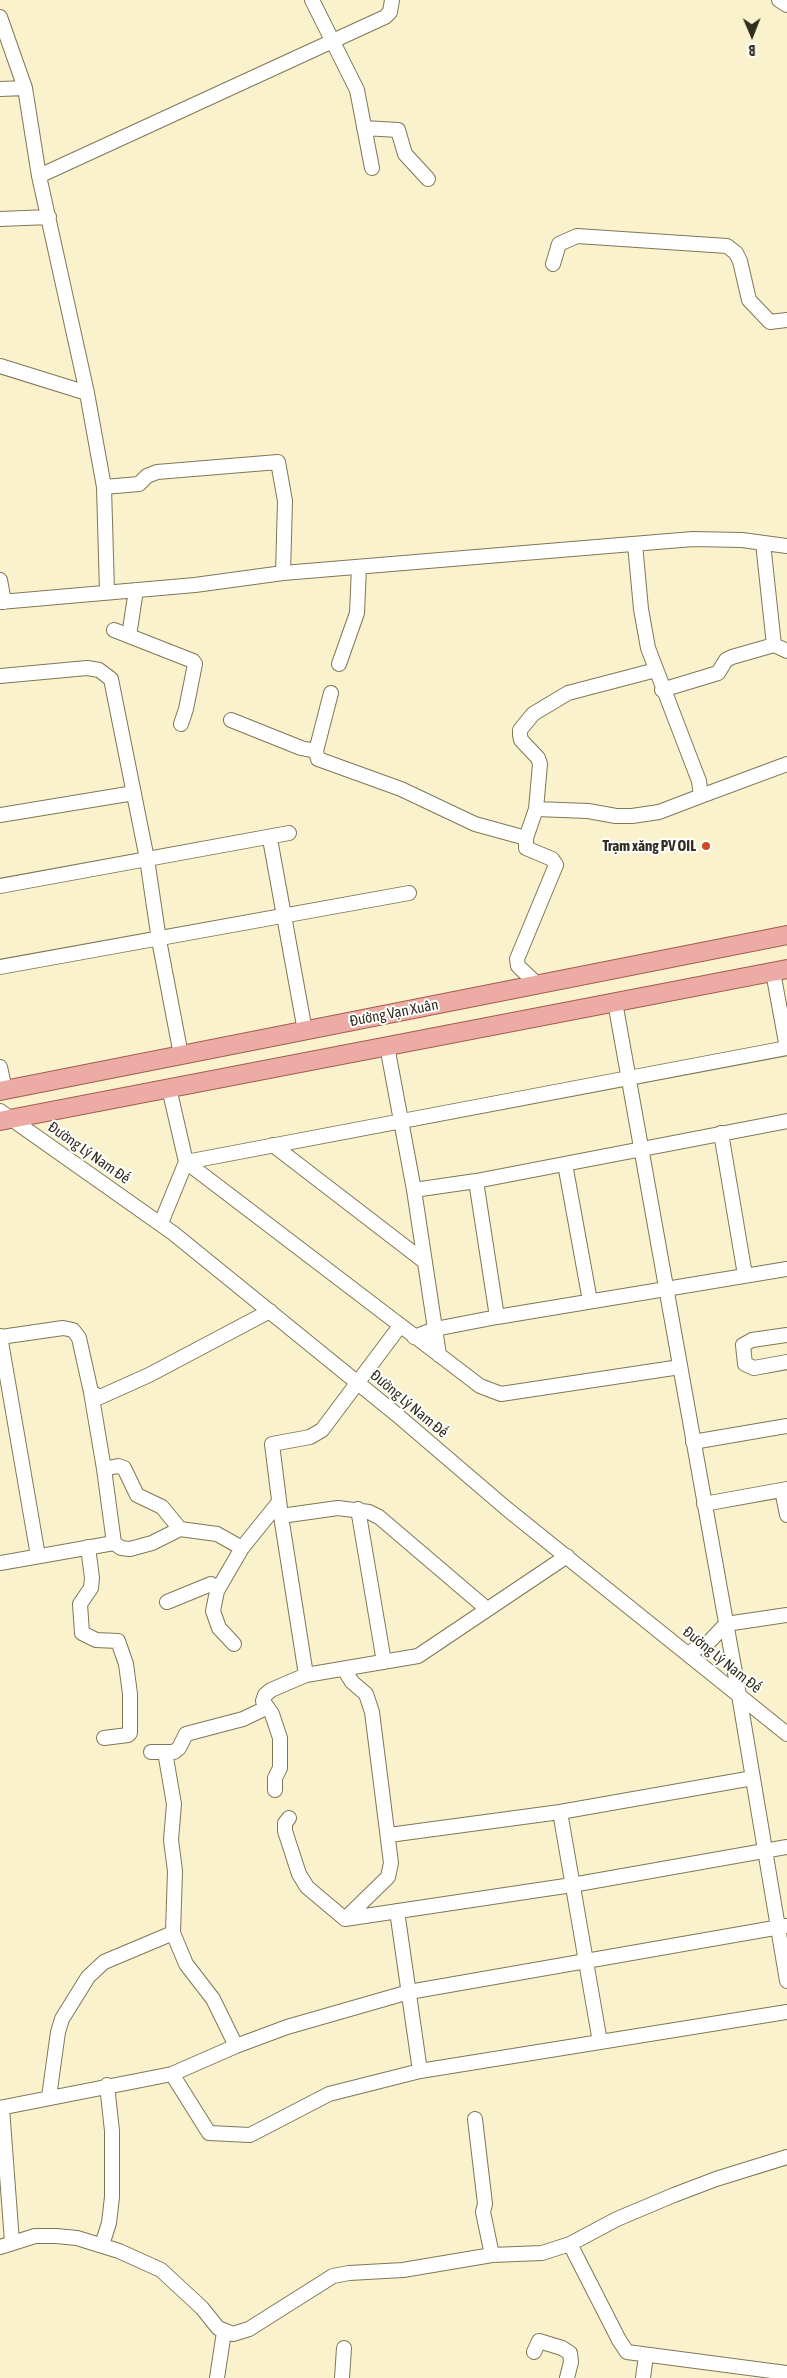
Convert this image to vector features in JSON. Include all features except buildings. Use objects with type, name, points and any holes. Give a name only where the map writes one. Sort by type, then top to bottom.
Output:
[{"type":"main road","name":"Đường Vạn Xuân","points":[[3,1090],[787,935]]},
{"type":"main road","name":"Đường Vạn Xuân","points":[[4,1117],[169,1088],[780,971]]},
{"type":"street","points":[[312,0],[357,90],[372,168]]},
{"type":"street","points":[[39,176],[161,121],[331,40],[385,17],[390,12],[392,0]]},
{"type":"street","points":[[779,0],[787,5]]},
{"type":"street","points":[[0,17],[25,88],[39,176],[87,393],[104,487],[107,592]]},
{"type":"street","points":[[0,89],[25,88]]},
{"type":"street","points":[[364,128],[398,130],[405,154],[428,179]]},
{"type":"street","points":[[0,219],[49,217]]},
{"type":"street","points":[[553,264],[559,244],[577,236],[727,246],[736,253],[740,261],[749,300],[770,322],[787,320]]},
{"type":"street","points":[[0,366],[87,393]]},
{"type":"street","points":[[104,487],[139,484],[147,476],[158,472],[278,462],[285,501],[283,574]]},
{"type":"street","points":[[0,580],[2,602],[283,574],[693,538],[787,546]]},
{"type":"street","points":[[763,543],[774,645]]},
{"type":"street","points":[[635,544],[641,609],[648,648],[662,690],[699,781],[701,796]]},
{"type":"street","points":[[339,664],[357,613],[359,567]]},
{"type":"street","points":[[129,636],[136,590]]},
{"type":"street","points":[[114,630],[193,661],[195,664],[181,724]]},
{"type":"street","points":[[662,690],[718,673],[726,660],[732,656],[774,645],[787,651]]},
{"type":"street","points":[[0,676],[87,668],[106,673],[110,679],[115,692],[147,860],[159,940],[181,1055]]},
{"type":"street","points":[[538,985],[518,966],[517,959],[556,865],[552,859],[526,848],[526,838],[536,809],[540,764],[538,758],[521,740],[520,730],[532,714],[568,693],[656,670]]},
{"type":"street","points":[[331,693],[316,751],[316,756],[322,761],[401,788],[475,824],[526,838]]},
{"type":"street","points":[[231,720],[301,748],[316,751]]},
{"type":"street","points":[[536,809],[588,811],[616,816],[659,812],[787,764]]},
{"type":"street","points":[[0,816],[134,792]]},
{"type":"street","points":[[0,886],[270,839],[289,833]]},
{"type":"street","points":[[270,839],[305,1031]]},
{"type":"street","points":[[0,967],[159,940],[409,892]]},
{"type":"street","points":[[186,1162],[787,1048],[780,971]]},
{"type":"street","points":[[615,1002],[739,1695],[765,1851],[782,1927],[787,1981]]},
{"type":"street","points":[[387,1046],[414,1190],[439,1355]]},
{"type":"street","points":[[0,1066],[3,1090]]},
{"type":"street","points":[[161,1223],[186,1162],[169,1088]]},
{"type":"street","name":"Đường Lý Nam Đế","points":[[4,1117],[161,1223],[357,1382],[507,1509],[787,1734]]},
{"type":"street","points":[[414,1190],[476,1181],[787,1121]]},
{"type":"street","points":[[722,1133],[746,1275]]},
{"type":"street","points":[[273,1145],[425,1262]]},
{"type":"street","points":[[186,1162],[480,1386],[501,1394],[680,1367]]},
{"type":"street","points":[[565,1164],[590,1301]]},
{"type":"street","points":[[476,1181],[497,1316]]},
{"type":"street","points":[[414,1337],[435,1329],[497,1316],[666,1290],[787,1268]]},
{"type":"street","points":[[91,1392],[100,1397],[150,1375],[270,1311]]},
{"type":"street","points":[[306,1676],[280,1509],[272,1444],[317,1434],[400,1326]]},
{"type":"street","points":[[38,1556],[0,1337],[63,1328],[73,1330],[79,1338],[91,1392],[114,1543]]},
{"type":"street","points":[[787,1336],[752,1340],[742,1345],[745,1364],[754,1368],[787,1362]]},
{"type":"street","points":[[693,1442],[787,1426]]},
{"type":"street","points":[[104,1469],[122,1467],[137,1495],[162,1506],[180,1529]]},
{"type":"street","points":[[704,1504],[785,1489],[787,1515]]},
{"type":"street","points":[[167,1602],[216,1582],[242,1548],[280,1509],[338,1508],[358,1509],[379,1517],[488,1610]]},
{"type":"street","points":[[358,1509],[384,1662]]},
{"type":"street","points":[[0,1563],[114,1543],[121,1548],[130,1549],[152,1542],[180,1529],[216,1534],[242,1548]]},
{"type":"street","points":[[88,1548],[92,1578],[91,1588],[80,1604],[82,1633],[96,1640],[118,1641],[123,1651],[130,1694],[130,1733],[128,1735],[104,1738]]},
{"type":"street","points":[[275,1790],[274,1778],[280,1768],[280,1738],[272,1714],[266,1708],[263,1698],[271,1690],[306,1676],[418,1656],[567,1556]]},
{"type":"street","points":[[216,1582],[217,1591],[213,1612],[219,1628],[234,1644]]},
{"type":"street","points":[[688,1653],[709,1642],[726,1624],[787,1615]]},
{"type":"street","points":[[344,1669],[352,1682],[366,1694],[372,1712],[392,1863],[388,1877],[345,1919]]},
{"type":"street","points":[[151,1752],[177,1751],[186,1734],[243,1719],[266,1708]]},
{"type":"street","points":[[165,1752],[174,1804],[171,1840],[176,1871],[172,1932],[186,1964],[213,1999],[236,2046]]},
{"type":"street","points":[[388,1835],[560,1812],[753,1778]]},
{"type":"street","points":[[560,1812],[600,2042]]},
{"type":"street","points":[[289,1818],[285,1823],[286,1840],[298,1874],[307,1887],[345,1919],[572,1885],[787,1847]]},
{"type":"street","points":[[397,1911],[420,2071]]},
{"type":"street","points":[[782,1927],[409,1992],[287,2027],[236,2046],[172,2074],[106,2085],[1,2108],[6,2244],[35,2236],[77,2238],[102,2244],[161,2270],[224,2332],[233,2334],[249,2330],[334,2276],[349,2273],[403,2270],[492,2255],[542,2253],[570,2244],[617,2219],[674,2195],[716,2179],[787,2157]]},
{"type":"street","points":[[49,2097],[62,2019],[88,1977],[104,1962],[172,1932]]},
{"type":"street","points":[[172,2074],[209,2133],[250,2135],[329,2094],[420,2071],[787,2012]]},
{"type":"street","points":[[102,2244],[109,2223],[112,2197],[112,2131],[106,2085]]},
{"type":"street","points":[[474,2119],[485,2204],[483,2212],[492,2255]]},
{"type":"street","points":[[570,2244],[627,2352],[756,2374],[787,2373]]},
{"type":"street","points":[[217,2378],[224,2332]]},
{"type":"street","points":[[534,2352],[539,2341],[562,2348],[570,2353],[572,2362],[567,2378]]},
{"type":"street","points":[[342,2378],[344,2348]]},
{"type":"street","points":[[643,2378],[646,2355]]},
{"type":"place","name":"Trạm xăng PV OIL","points":[[706,846]]}]
